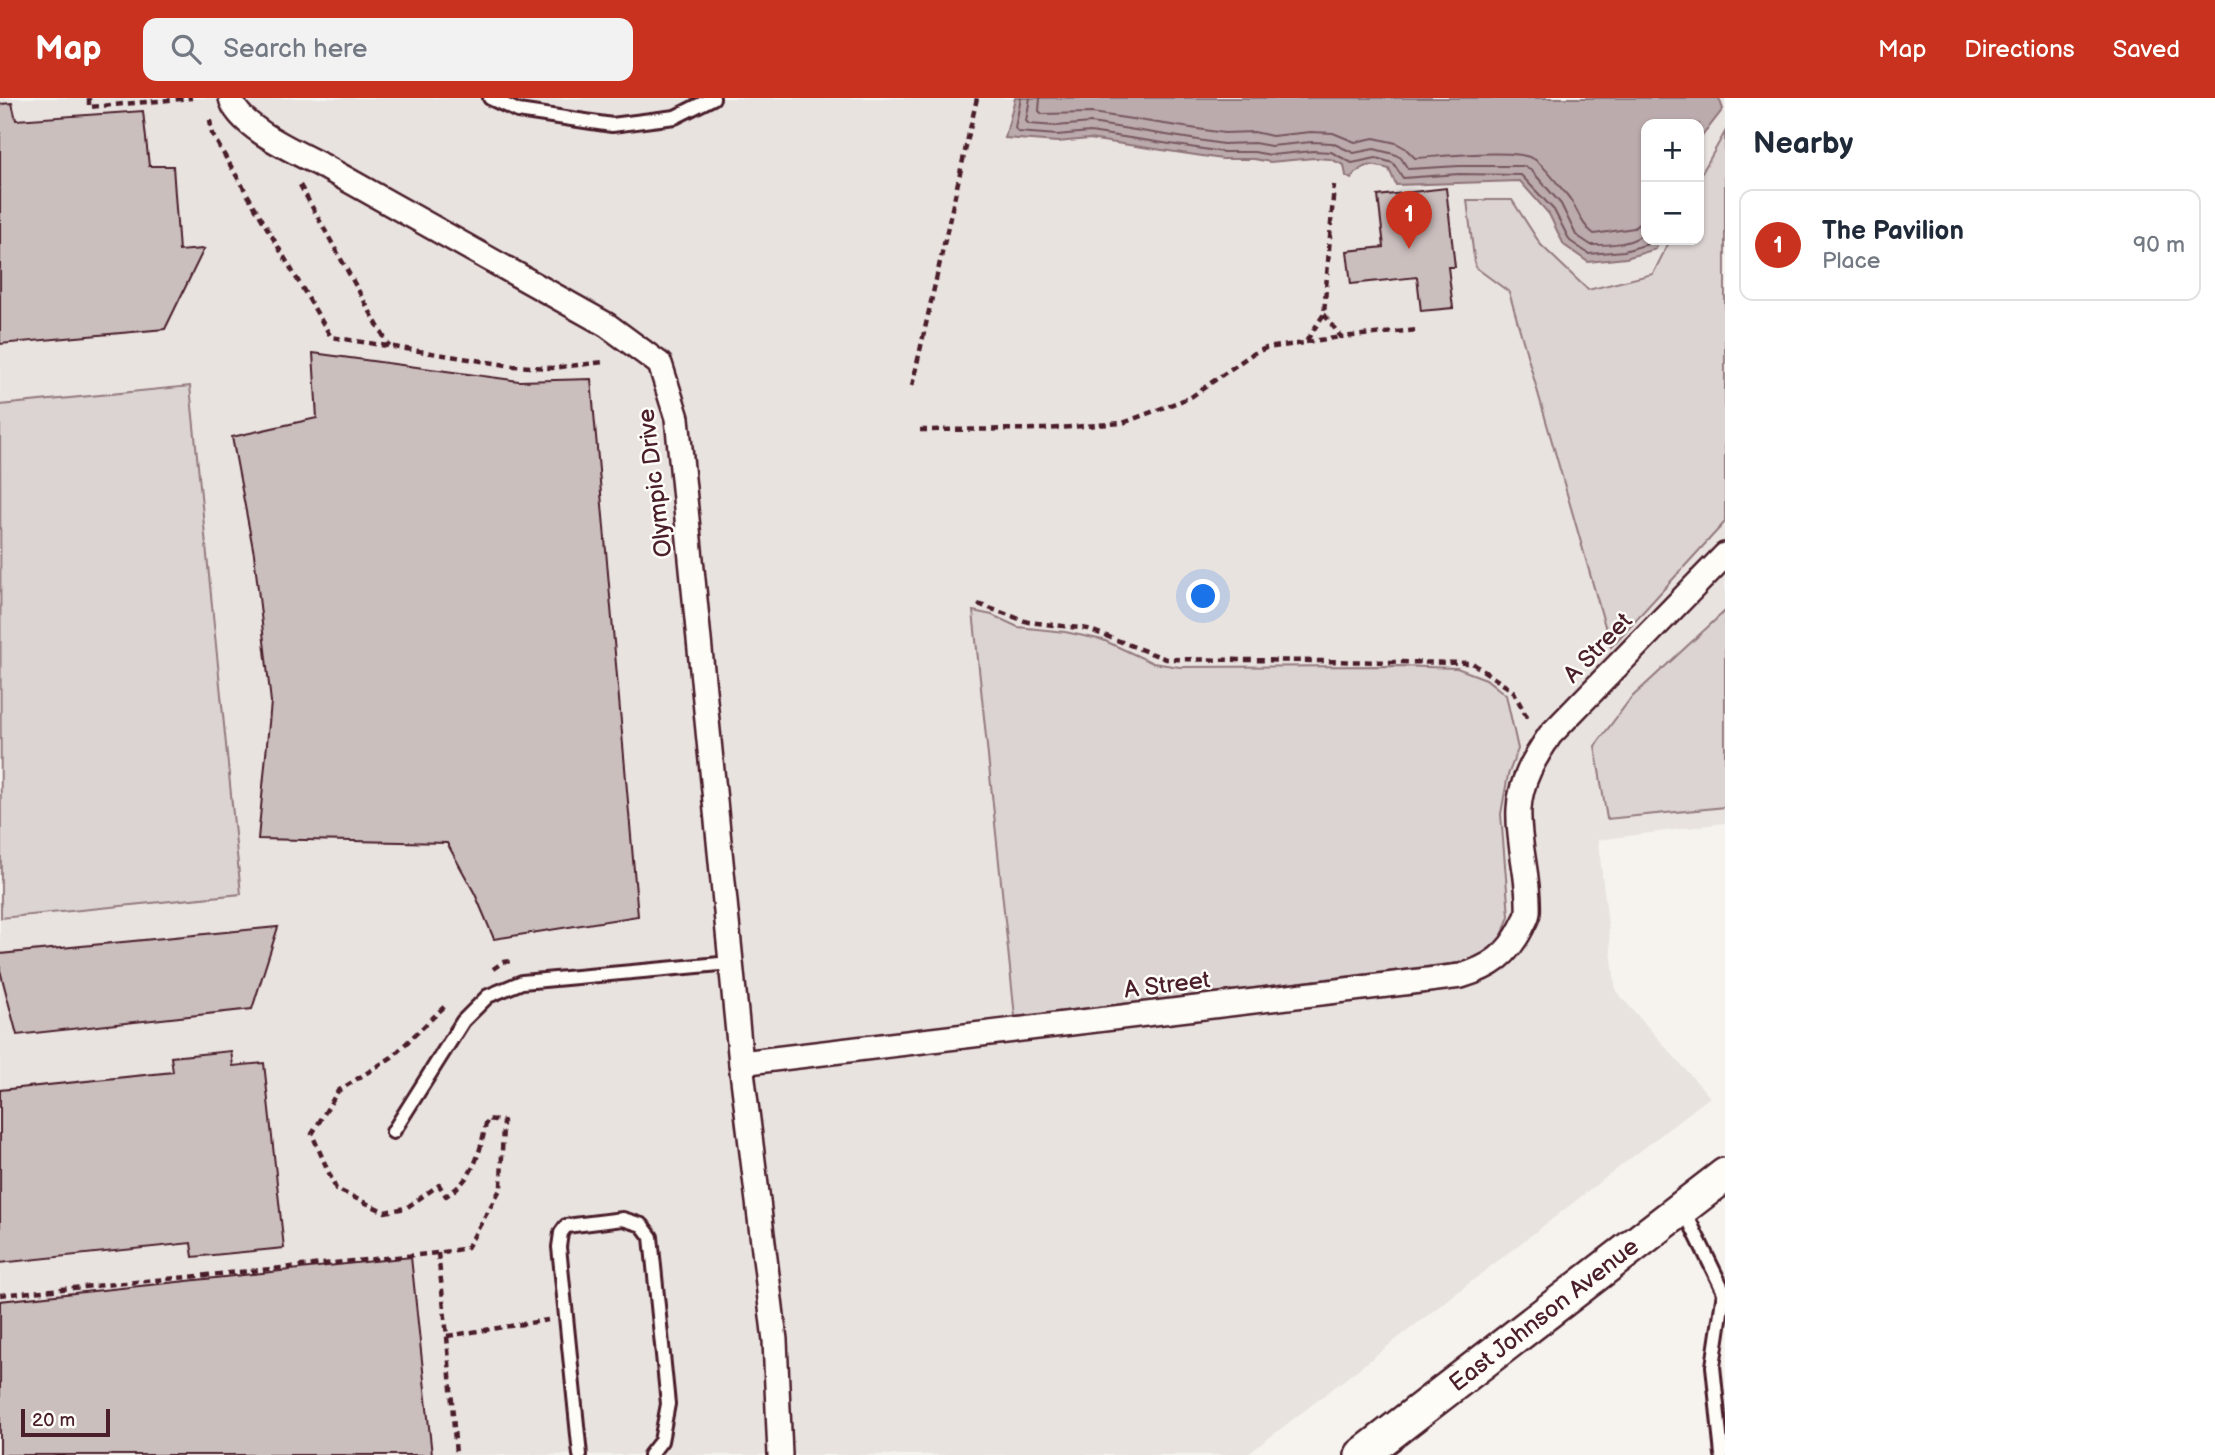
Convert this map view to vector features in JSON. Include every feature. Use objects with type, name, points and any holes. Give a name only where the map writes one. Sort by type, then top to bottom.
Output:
[{"type":"main road","name":"East Johnson Avenue","points":[[1362,1455],[1725,1175]]},
{"type":"street","name":"Olympic Drive","points":[[231,98],[235,111],[293,151],[607,325],[660,364],[677,418],[741,1063]]},
{"type":"street","name":"A Street","points":[[741,1063],[1461,976],[1479,971],[1505,954],[1513,945],[1528,915],[1518,809],[1524,780],[1539,751],[1550,735],[1725,555]]},
{"type":"street","points":[[741,1063],[775,1340],[780,1455]]},
{"type":"lane","points":[[490,98],[518,111],[612,125],[675,117],[713,98]]},
{"type":"lane","points":[[393,1132],[463,1021],[488,996],[522,982],[731,963]]},
{"type":"lane","points":[[1683,1208],[1724,1292],[1713,1366],[1723,1455]]},
{"type":"lane","points":[[580,1455],[559,1247],[561,1233],[566,1226],[623,1219],[642,1225],[650,1237],[668,1404],[661,1441],[650,1455]]},
{"type":"path","points":[[89,98],[89,107],[192,98]]},
{"type":"path","points":[[912,386],[977,98]]},
{"type":"path","points":[[209,110],[212,134],[331,337],[513,366],[552,368],[604,362]]},
{"type":"path","points":[[297,179],[390,347]]},
{"type":"path","points":[[1305,342],[1324,314],[1334,185]]},
{"type":"path","points":[[1324,314],[1342,337]]},
{"type":"path","points":[[920,430],[1045,429],[1124,423],[1191,397],[1259,351],[1342,337],[1418,330]]},
{"type":"path","points":[[978,604],[1028,622],[1088,629],[1166,659],[1472,663],[1513,691],[1526,712],[1539,751]]},
{"type":"path","points":[[492,969],[503,962],[516,960]]},
{"type":"path","points":[[0,1295],[467,1248],[501,1188],[503,1121],[486,1119],[478,1160],[456,1189],[446,1196],[439,1185],[406,1209],[385,1212],[336,1189],[312,1134],[338,1091],[392,1057],[449,1001]]},
{"type":"path","points":[[438,1253],[456,1455]]},
{"type":"path","points":[[447,1336],[566,1317]]},
{"type":"shaded area","points":[[0,98],[1725,98],[1725,823],[1598,840],[1616,991],[1710,1097],[1247,1455],[0,1455]]},
{"type":"shaded area","points":[[1725,132],[1725,522],[1611,647],[1509,292],[1475,267],[1467,200],[1512,200],[1541,245],[1588,290],[1653,274],[1668,245],[1704,245],[1704,169]]},
{"type":"shaded area","points":[[190,386],[241,894],[1,918],[0,405]]},
{"type":"shaded area","points":[[973,611],[992,615],[1018,627],[1065,632],[1103,640],[1153,663],[1180,667],[1457,668],[1486,679],[1506,695],[1518,749],[1508,775],[1501,814],[1509,916],[1501,939],[1485,955],[1466,962],[1015,1017]]},
{"type":"shaded area","points":[[1725,611],[1725,807],[1607,819],[1595,746],[1631,698]]},
{"type":"water","points":[[1015,98],[1719,98],[1723,109],[1704,134],[1704,119],[1641,119],[1641,245],[1657,245],[1656,249],[1626,258],[1588,262],[1564,245],[1549,214],[1520,181],[1396,185],[1389,169],[1363,167],[1351,179],[1346,176],[1344,165],[1330,159],[1270,162],[1222,159],[1089,139],[1057,142],[1005,138]]},
{"type":"building","points":[[12,103],[16,120],[143,111],[149,166],[173,166],[179,251],[204,249],[165,329],[0,344],[0,104]]},
{"type":"building","points":[[1446,188],[1455,267],[1448,267],[1453,308],[1421,311],[1417,277],[1351,284],[1347,251],[1384,247],[1378,196]]},
{"type":"building","points":[[313,353],[519,381],[591,379],[638,916],[494,939],[475,894],[447,843],[258,839],[271,702],[254,554],[232,437],[317,418]]},
{"type":"building","points":[[278,927],[252,1009],[17,1035],[0,970],[0,954]]},
{"type":"building","points":[[231,1051],[233,1066],[264,1063],[284,1248],[193,1257],[191,1243],[0,1263],[0,1090],[173,1072],[171,1057]]},
{"type":"building","points":[[411,1257],[432,1455],[0,1455],[0,1301]]},
{"type":"place","name":"The Pavilion","points":[[1409,249]]}]
